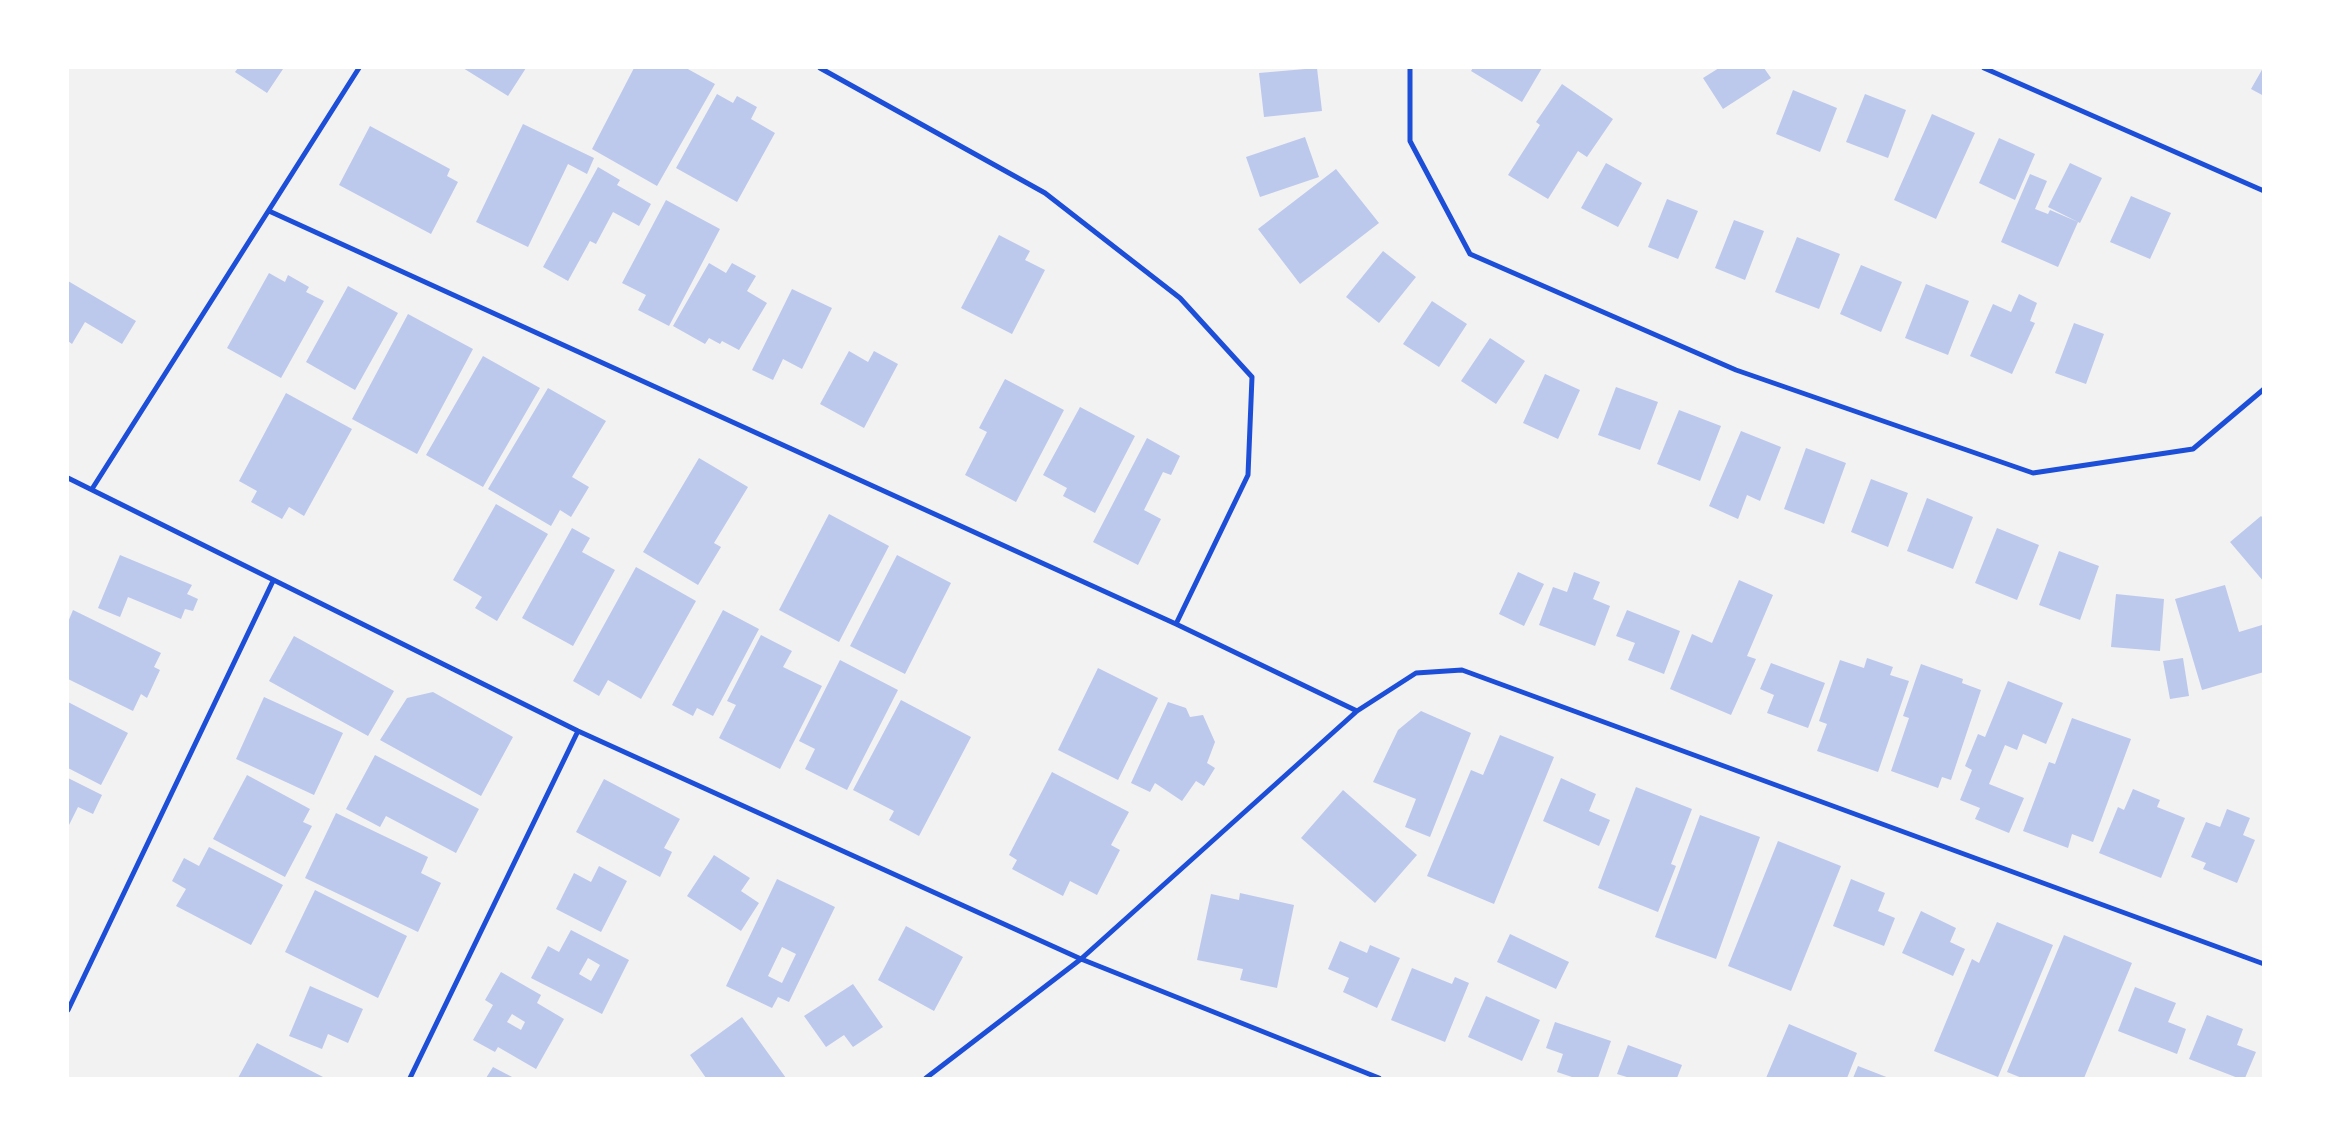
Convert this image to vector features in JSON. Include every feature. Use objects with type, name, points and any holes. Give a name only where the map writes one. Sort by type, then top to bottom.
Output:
[{"type":"street","points":[[92,489],[359,68]]},
{"type":"street","points":[[820,68],[1045,193],[1180,298],[1252,377],[1248,475],[1176,624]]},
{"type":"street","points":[[1410,68],[1410,141],[1470,254],[1736,370],[2033,473],[2193,449],[2264,389]]},
{"type":"street","points":[[1984,68],[2264,191]]},
{"type":"street","points":[[269,212],[1176,624],[1357,711]]},
{"type":"street","points":[[68,478],[578,731],[1081,959],[1379,1078]]},
{"type":"street","points":[[68,1010],[273,581]]},
{"type":"street","points":[[926,1078],[1081,959],[1357,711],[1416,673],[1462,670],[2264,964]]},
{"type":"street","points":[[410,1078],[578,731]]},
{"type":"building","points":[[238,68],[283,69],[267,93],[235,72]]},
{"type":"building","points":[[463,68],[526,68],[508,96]]},
{"type":"building","points":[[634,68],[686,68],[715,84],[657,186],[592,149]]},
{"type":"building","points":[[1317,68],[1322,111],[1264,117],[1259,73]]},
{"type":"building","points":[[1473,68],[1542,68],[1522,102],[1471,71]]},
{"type":"building","points":[[1719,68],[1764,68],[1771,78],[1723,109],[1703,78]]},
{"type":"building","points":[[2264,68],[2264,96],[2251,89]]},
{"type":"building","points":[[1562,84],[1613,119],[1587,157],[1578,151],[1548,199],[1508,175],[1540,125],[1536,122]]},
{"type":"building","points":[[1793,90],[1837,108],[1820,152],[1776,134]]},
{"type":"building","points":[[717,94],[733,103],[737,96],[757,107],[751,119],[775,133],[737,202],[676,168]]},
{"type":"building","points":[[1865,94],[1906,110],[1888,158],[1846,142]]},
{"type":"building","points":[[1932,114],[1975,133],[1936,219],[1894,200]]},
{"type":"building","points":[[523,124],[594,158],[587,174],[568,164],[528,247],[476,222]]},
{"type":"building","points":[[370,126],[450,169],[447,176],[458,182],[431,234],[339,185]]},
{"type":"building","points":[[1305,137],[1319,177],[1260,197],[1246,157]]},
{"type":"building","points":[[1999,138],[2035,154],[2015,200],[1979,183]]},
{"type":"building","points":[[1606,163],[1642,183],[1618,227],[1581,208]]},
{"type":"building","points":[[2070,163],[2102,178],[2080,223],[2048,207]]},
{"type":"building","points":[[598,167],[620,180],[617,185],[651,204],[639,226],[613,212],[596,244],[590,241],[568,281],[543,267]]},
{"type":"building","points":[[1336,169],[1379,223],[1300,284],[1258,229]]},
{"type":"building","points":[[2030,174],[2047,181],[2035,209],[2048,214],[2050,210],[2078,222],[2058,267],[2001,242]]},
{"type":"building","points":[[2131,196],[2171,213],[2150,259],[2110,242]]},
{"type":"building","points":[[1667,199],[1698,211],[1678,259],[1648,247]]},
{"type":"building","points":[[666,200],[720,229],[669,326],[638,310],[646,295],[622,283]]},
{"type":"building","points":[[1734,220],[1764,231],[1745,280],[1715,268]]},
{"type":"building","points":[[999,235],[1030,251],[1025,260],[1045,270],[1012,334],[961,308]]},
{"type":"building","points":[[1797,237],[1840,254],[1819,309],[1775,292]]},
{"type":"building","points":[[1383,251],[1416,277],[1379,323],[1346,297]]},
{"type":"building","points":[[709,263],[726,273],[732,263],[756,276],[747,291],[767,303],[739,350],[722,341],[720,344],[709,338],[705,344],[673,326]]},
{"type":"building","points":[[1861,265],[1902,282],[1881,332],[1840,314]]},
{"type":"building","points":[[269,273],[285,282],[288,275],[309,287],[306,292],[324,301],[281,378],[227,348]]},
{"type":"building","points":[[68,281],[136,321],[122,344],[85,322],[72,344],[68,341]]},
{"type":"building","points":[[1926,284],[1969,301],[1948,355],[1905,338]]},
{"type":"building","points":[[348,286],[398,313],[355,390],[306,362]]},
{"type":"building","points":[[792,289],[832,308],[802,369],[783,359],[773,380],[752,370]]},
{"type":"building","points":[[2019,294],[2037,303],[2030,321],[2035,323],[2012,374],[1970,356],[1993,304],[2011,312]]},
{"type":"building","points":[[1432,301],[1467,324],[1439,367],[1403,344]]},
{"type":"building","points":[[408,314],[473,349],[417,454],[352,419]]},
{"type":"building","points":[[2074,323],[2104,334],[2086,384],[2055,373]]},
{"type":"building","points":[[1490,338],[1525,361],[1496,404],[1461,381]]},
{"type":"building","points":[[849,351],[868,362],[874,351],[898,364],[864,428],[820,404]]},
{"type":"building","points":[[483,356],[540,388],[483,487],[426,455]]},
{"type":"building","points":[[1545,374],[1580,390],[1558,439],[1523,423]]},
{"type":"building","points":[[1005,379],[1064,410],[1016,502],[965,475],[987,432],[979,428]]},
{"type":"building","points":[[1616,387],[1658,402],[1640,450],[1598,435]]},
{"type":"building","points":[[548,388],[606,421],[572,477],[589,487],[571,517],[560,510],[551,526],[488,489]]},
{"type":"building","points":[[286,393],[352,429],[304,516],[289,507],[282,519],[251,502],[257,491],[239,481]]},
{"type":"building","points":[[1080,407],[1135,436],[1095,513],[1063,496],[1067,488],[1043,475]]},
{"type":"building","points":[[1679,410],[1721,426],[1700,481],[1657,464]]},
{"type":"building","points":[[1741,431],[1781,447],[1760,501],[1747,495],[1738,519],[1709,506]]},
{"type":"building","points":[[1147,438],[1180,456],[1171,475],[1163,472],[1144,510],[1161,519],[1138,565],[1093,542]]},
{"type":"building","points":[[1806,448],[1846,463],[1824,524],[1784,509]]},
{"type":"building","points":[[699,458],[748,487],[714,543],[721,547],[698,585],[643,552]]},
{"type":"building","points":[[1871,479],[1908,493],[1888,547],[1851,532]]},
{"type":"building","points":[[1927,498],[1973,517],[1953,569],[1907,551]]},
{"type":"building","points":[[496,504],[548,534],[497,621],[475,608],[482,597],[453,580]]},
{"type":"building","points":[[829,514],[889,546],[839,642],[779,610]]},
{"type":"building","points":[[2261,516],[2264,519],[2264,582],[2230,542]]},
{"type":"building","points":[[572,528],[590,538],[582,552],[615,570],[573,646],[522,618]]},
{"type":"building","points":[[1997,528],[2039,545],[2017,600],[1975,583]]},
{"type":"building","points":[[2059,551],[2099,566],[2080,620],[2039,605]]},
{"type":"building","points":[[120,555],[192,585],[187,594],[198,599],[193,611],[185,609],[181,619],[128,597],[120,617],[98,608]]},
{"type":"building","points":[[897,555],[951,583],[905,674],[850,646]]},
{"type":"building","points":[[636,567],[696,601],[641,699],[608,680],[599,696],[573,681]]},
{"type":"building","points":[[1518,572],[1544,584],[1524,626],[1499,614]]},
{"type":"building","points":[[1574,572],[1600,582],[1593,599],[1610,606],[1595,646],[1539,625],[1553,587],[1567,592]]},
{"type":"building","points":[[1739,580],[1773,595],[1747,656],[1756,659],[1731,715],[1670,689],[1692,634],[1712,643]]},
{"type":"building","points":[[2225,585],[2239,632],[2262,625],[2264,672],[2202,690],[2175,599]]},
{"type":"building","points":[[2116,594],[2164,599],[2160,651],[2111,647]]},
{"type":"building","points":[[73,610],[161,653],[154,667],[160,670],[147,698],[141,694],[133,711],[68,679],[68,622]]},
{"type":"building","points":[[723,610],[759,629],[713,716],[697,708],[693,716],[672,705]]},
{"type":"building","points":[[1627,610],[1680,631],[1664,674],[1628,660],[1635,643],[1616,636]]},
{"type":"building","points":[[761,635],[792,651],[783,667],[822,686],[780,769],[719,738],[736,705],[727,701]]},
{"type":"building","points":[[294,636],[394,691],[368,736],[269,681]]},
{"type":"building","points":[[1867,658],[1893,667],[1890,675],[1909,681],[1878,772],[1817,751],[1827,724],[1819,721],[1840,660],[1864,668]]},
{"type":"building","points":[[2183,658],[2189,696],[2170,699],[2163,661]]},
{"type":"building","points":[[840,660],[898,690],[847,790],[805,769],[815,749],[799,741]]},
{"type":"building","points":[[1771,663],[1825,683],[1808,728],[1767,713],[1774,695],[1760,689]]},
{"type":"building","points":[[1921,664],[1963,679],[1962,683],[1981,690],[1951,780],[1942,777],[1938,788],[1891,771],[1909,718],[1903,716]]},
{"type":"building","points":[[1098,668],[1158,698],[1118,780],[1058,750]]},
{"type":"building","points":[[2008,681],[2063,703],[2046,744],[2023,734],[2017,750],[2005,745],[1989,784],[2024,798],[2009,833],[1975,819],[1980,808],[1960,800],[1972,770],[1965,766],[1978,734],[1985,737]]},
{"type":"building","points":[[433,692],[513,737],[481,796],[380,740],[407,698]]},
{"type":"building","points":[[264,697],[343,733],[314,795],[236,759]]},
{"type":"building","points":[[901,700],[971,737],[919,836],[889,820],[894,811],[853,790]]},
{"type":"building","points":[[68,702],[128,733],[101,785],[68,768]]},
{"type":"building","points":[[1168,702],[1186,708],[1190,717],[1203,715],[1215,742],[1207,763],[1215,768],[1204,786],[1196,781],[1182,801],[1155,783],[1150,792],[1131,783]]},
{"type":"building","points":[[1421,711],[1471,733],[1430,837],[1405,827],[1416,799],[1373,782],[1398,730]]},
{"type":"building","points":[[2072,718],[2131,739],[2093,842],[2072,834],[2068,848],[2023,831],[2049,762],[2055,764]]},
{"type":"building","points":[[1500,735],[1554,757],[1494,904],[1427,876],[1471,770],[1483,775]]},
{"type":"building","points":[[375,755],[479,809],[456,853],[386,816],[380,827],[346,809]]},
{"type":"building","points":[[1052,772],[1129,812],[1111,845],[1120,850],[1097,895],[1070,881],[1063,896],[1012,869],[1017,860],[1009,855]]},
{"type":"building","points":[[247,775],[310,809],[303,822],[312,826],[285,877],[213,839]]},
{"type":"building","points":[[68,778],[102,795],[93,814],[78,807],[69,825]]},
{"type":"building","points":[[1561,778],[1596,794],[1589,811],[1610,820],[1599,846],[1543,821]]},
{"type":"building","points":[[604,779],[680,819],[664,848],[672,852],[660,877],[576,832]]},
{"type":"building","points":[[1636,787],[1692,809],[1671,864],[1676,866],[1658,912],[1598,888]]},
{"type":"building","points":[[2133,789],[2160,800],[2157,807],[2185,818],[2161,878],[2099,853],[2118,807],[2124,810]]},
{"type":"building","points":[[1343,790],[1417,855],[1375,903],[1301,838]]},
{"type":"building","points":[[2227,809],[2250,818],[2243,835],[2255,840],[2237,883],[2203,869],[2206,863],[2191,857],[2206,822],[2220,827]]},
{"type":"building","points":[[336,813],[428,857],[421,873],[441,883],[418,932],[305,878]]},
{"type":"building","points":[[1700,815],[1760,837],[1716,959],[1655,937]]},
{"type":"building","points":[[1778,841],[1841,866],[1791,991],[1728,966]]},
{"type":"building","points":[[209,847],[283,885],[251,945],[176,906],[186,889],[172,881],[184,858],[199,866]]},
{"type":"building","points":[[714,855],[750,878],[741,891],[759,903],[741,931],[687,896]]},
{"type":"building","points":[[599,866],[627,881],[601,932],[556,909],[574,873],[591,882]]},
{"type":"building","points":[[777,879],[835,907],[789,1002],[778,997],[772,1008],[726,986]],"holes":[[[782,947],[796,954],[782,983],[768,976]]]},
{"type":"building","points":[[1851,879],[1885,893],[1878,911],[1895,918],[1884,946],[1833,926]]},
{"type":"building","points":[[315,890],[407,936],[378,998],[285,952]]},
{"type":"building","points":[[1240,893],[1294,905],[1277,988],[1240,980],[1243,969],[1197,960],[1211,894],[1239,900]]},
{"type":"building","points":[[1921,911],[1956,928],[1950,942],[1965,949],[1953,976],[1902,953]]},
{"type":"building","points":[[1997,922],[2053,945],[1998,1077],[1934,1051],[1972,959],[1979,963]]},
{"type":"building","points":[[906,926],[963,957],[934,1011],[878,980]]},
{"type":"building","points":[[571,930],[629,960],[602,1014],[531,978],[548,946],[559,952]],"holes":[[[588,958],[600,965],[591,981],[579,974]]]},
{"type":"building","points":[[1510,934],[1569,962],[1556,989],[1497,962]]},
{"type":"building","points":[[2064,935],[2132,963],[2084,1078],[2022,1078],[2007,1072]]},
{"type":"building","points":[[1340,941],[1367,953],[1370,945],[1400,958],[1377,1008],[1343,992],[1349,978],[1328,969]]},
{"type":"building","points":[[1412,968],[1452,984],[1455,977],[1469,983],[1445,1042],[1391,1020]]},
{"type":"building","points":[[501,972],[541,995],[537,1003],[564,1019],[536,1069],[498,1047],[495,1052],[473,1040],[493,1005],[485,1000]],"holes":[[[512,1014],[525,1022],[521,1030],[507,1022]]]},
{"type":"building","points":[[853,984],[883,1027],[853,1047],[844,1035],[826,1047],[804,1016]]},
{"type":"building","points":[[310,986],[363,1009],[348,1043],[328,1034],[322,1049],[289,1036]]},
{"type":"building","points":[[2135,987],[2176,1003],[2168,1022],[2186,1029],[2177,1054],[2118,1031]]},
{"type":"building","points":[[1486,996],[1540,1020],[1522,1061],[1468,1037]]},
{"type":"building","points":[[2207,1015],[2243,1029],[2237,1045],[2256,1052],[2245,1078],[2238,1078],[2189,1059]]},
{"type":"building","points":[[742,1017],[786,1078],[706,1078],[690,1055]]},
{"type":"building","points":[[1555,1022],[1611,1041],[1598,1078],[1575,1078],[1557,1072],[1563,1054],[1546,1048]]},
{"type":"building","points":[[1789,1024],[1857,1053],[1847,1078],[1766,1078]]},
{"type":"building","points":[[257,1043],[325,1078],[238,1078]]},
{"type":"building","points":[[1628,1045],[1682,1065],[1677,1078],[1630,1078],[1617,1074]]},
{"type":"building","points":[[1858,1066],[1889,1078],[1853,1078]]},
{"type":"building","points":[[493,1067],[514,1078],[486,1078]]}]
